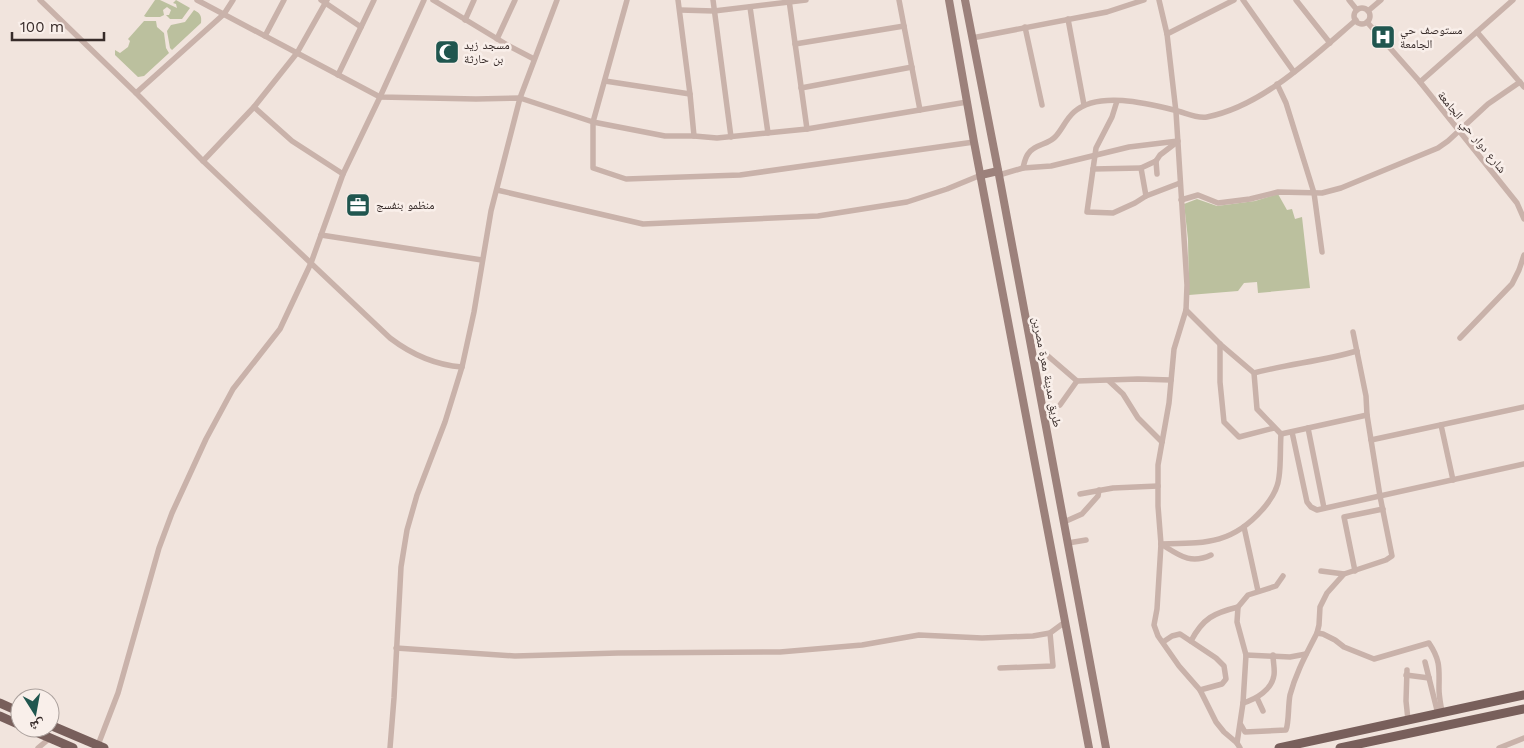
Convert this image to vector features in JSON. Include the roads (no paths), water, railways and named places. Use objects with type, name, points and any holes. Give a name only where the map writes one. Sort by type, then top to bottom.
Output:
[{"type":"main road","points":[[949,0],[980,175],[1089,748]]},
{"type":"main road","name":"طريق مدينة معرة مصرين","points":[[965,0],[1106,748]]},
{"type":"main road","points":[[980,175],[999,173]]},
{"type":"main road","points":[[1279,748],[1524,695]]},
{"type":"main road","points":[[1,717],[3,705]]},
{"type":"main road","points":[[1340,748],[1524,709]]},
{"type":"main road","points":[[60,729],[101,746]]},
{"type":"main road","points":[[50,738],[73,748]]},
{"type":"street","points":[[40,0],[203,161],[390,338],[416,355],[434,362],[462,367]]},
{"type":"street","points":[[136,93],[224,14],[233,0]]},
{"type":"street","points":[[264,36],[284,0]]},
{"type":"street","points":[[338,75],[374,0]]},
{"type":"street","points":[[101,746],[118,693],[158,548],[172,513],[206,439],[233,389],[280,329],[311,263],[342,174],[380,97],[424,0]]},
{"type":"street","points":[[435,0],[465,20],[534,59]]},
{"type":"street","points":[[465,20],[474,0]]},
{"type":"street","points":[[497,39],[516,0]]},
{"type":"street","points":[[390,748],[400,568],[407,530],[417,495],[445,422],[462,367],[474,312],[491,211],[520,98],[557,0]]},
{"type":"street","points":[[627,0],[593,122],[593,168],[626,179],[740,175],[974,142]]},
{"type":"street","points":[[678,0],[694,136]]},
{"type":"street","points":[[713,0],[731,137]]},
{"type":"street","points":[[680,10],[714,11],[806,0]]},
{"type":"street","points":[[899,0],[920,110]]},
{"type":"street","points":[[972,38],[1107,12],[1144,0]]},
{"type":"street","points":[[1159,0],[1167,34],[1176,110],[1187,285],[1186,310],[1174,349],[1158,466],[1158,506],[1161,544],[1157,609],[1154,625],[1158,636],[1179,666],[1200,690],[1216,722],[1239,746]]},
{"type":"street","points":[[1167,34],[1234,0]]},
{"type":"street","points":[[1243,0],[1294,72]]},
{"type":"street","points":[[1296,0],[1330,43]]},
{"type":"street","points":[[1349,0],[1357,10]]},
{"type":"street","points":[[1368,11],[1381,0]]},
{"type":"street","points":[[1420,82],[1513,0]]},
{"type":"street","points":[[200,1],[380,97],[520,98],[593,122],[665,136],[717,138],[807,129],[967,102]]},
{"type":"street","points":[[203,161],[254,106],[297,52],[325,1],[361,27]]},
{"type":"street","points":[[789,1],[807,129]]},
{"type":"street","points":[[750,7],[768,133]]},
{"type":"street","points":[[1356,20],[1361,23],[1367,22],[1370,16],[1368,11],[1363,8],[1357,10]]},
{"type":"street","points":[[1356,20],[1357,10]]},
{"type":"street","points":[[1068,19],[1084,105]]},
{"type":"street","points":[[1023,168],[1030,152],[1053,140],[1068,117],[1084,105],[1094,102],[1117,101],[1176,110],[1206,117],[1229,110],[1253,99],[1294,72],[1356,20]]},
{"type":"street","name":"شارع دوار حي الجامعة","points":[[1367,22],[1420,82],[1517,203],[1524,219]]},
{"type":"street","points":[[795,44],[904,26]]},
{"type":"street","points":[[1025,27],[1042,105]]},
{"type":"street","points":[[1181,200],[1198,195],[1218,203],[1250,199],[1271,193],[1322,193],[1340,188],[1428,152],[1448,141],[1488,104],[1522,84],[1477,32]]},
{"type":"street","points":[[801,88],[912,67]]},
{"type":"street","points":[[605,81],[690,94]]},
{"type":"street","points":[[1277,84],[1286,102],[1314,193],[1322,252]]},
{"type":"street","points":[[1117,101],[1112,117],[1097,144],[1087,212],[1112,213],[1146,196],[1180,183]]},
{"type":"street","points":[[254,106],[292,141],[342,174]]},
{"type":"street","points":[[999,173],[1023,168],[1046,167],[1129,147],[1178,141]]},
{"type":"street","points":[[1093,168],[1141,168],[1158,158],[1178,141]]},
{"type":"street","points":[[1152,144],[1158,158],[1157,174]]},
{"type":"street","points":[[1141,168],[1146,196]]},
{"type":"street","points":[[496,190],[643,224],[818,216],[908,202],[947,189],[980,175]]},
{"type":"street","points":[[1517,203],[1524,204]]},
{"type":"street","points":[[321,235],[482,260]]},
{"type":"street","points":[[1460,338],[1512,284],[1524,255]]},
{"type":"street","points":[[1186,310],[1220,344],[1254,373],[1257,410],[1281,434]]},
{"type":"street","points":[[1321,571],[1344,574],[1386,560],[1392,556],[1380,496],[1367,415],[1366,396],[1353,332]]},
{"type":"street","points":[[1220,344],[1220,382],[1224,422],[1239,437],[1274,428]]},
{"type":"street","points":[[1254,373],[1338,357],[1357,351]]},
{"type":"street","points":[[1048,356],[1078,382],[1138,379],[1171,380]]},
{"type":"street","points":[[1109,381],[1123,394],[1138,418],[1162,442]]},
{"type":"street","points":[[1060,405],[1078,382]]},
{"type":"street","points":[[1371,440],[1524,407]]},
{"type":"street","points":[[1281,434],[1367,415]]},
{"type":"street","points":[[1441,425],[1452,480]]},
{"type":"street","points":[[1308,428],[1324,508]]},
{"type":"street","points":[[1292,432],[1308,504],[1314,509],[1524,464]]},
{"type":"street","points":[[1161,544],[1200,543],[1223,538],[1244,528],[1253,520],[1269,502],[1279,478],[1281,434]]},
{"type":"street","points":[[1080,494],[1137,486],[1158,486]]},
{"type":"street","points":[[1064,522],[1082,514],[1098,496],[1099,490]]},
{"type":"street","points":[[1355,570],[1344,517],[1383,509]]},
{"type":"street","points":[[1244,528],[1258,591]]},
{"type":"street","points":[[1068,543],[1086,540]]},
{"type":"street","points":[[1161,544],[1188,559],[1198,559],[1211,554]]},
{"type":"street","points":[[1240,724],[1245,732],[1286,730],[1288,724],[1288,704],[1293,682],[1317,633],[1320,606],[1327,594],[1344,574]]},
{"type":"street","points":[[1191,640],[1209,617],[1238,607],[1248,595],[1276,586],[1283,576]]},
{"type":"street","points":[[1238,607],[1237,622],[1246,655],[1239,746]]},
{"type":"street","points":[[396,648],[515,656],[780,652],[862,645],[919,634],[982,638],[1033,636],[1050,633],[1065,622]]},
{"type":"street","points":[[1000,668],[1053,666],[1050,633]]},
{"type":"street","points":[[1317,633],[1323,634],[1344,647],[1374,659],[1429,643],[1437,656],[1440,677],[1440,713]]},
{"type":"street","points":[[1163,642],[1176,634],[1180,634],[1216,658],[1224,666],[1226,679],[1222,684],[1200,690]]},
{"type":"street","points":[[1246,655],[1290,656],[1306,654]]},
{"type":"street","points":[[1243,703],[1257,698],[1270,685],[1273,679],[1273,656]]},
{"type":"street","points":[[1424,662],[1440,713]]},
{"type":"street","points":[[1408,720],[1406,701],[1407,673],[1429,678]]},
{"type":"street","points":[[1257,698],[1263,711]]},
{"type":"street","points":[[38,748],[50,738]]},
{"type":"street","points":[[1499,748],[1524,738]]},
{"type":"place","name":"مستوصف حي الجامعة","points":[[1383,37]]},
{"type":"place","name":"مسجد زيد بن حارثة","points":[[447,52]]},
{"type":"place","name":"منظمو بنفسج","points":[[358,205]]}]
